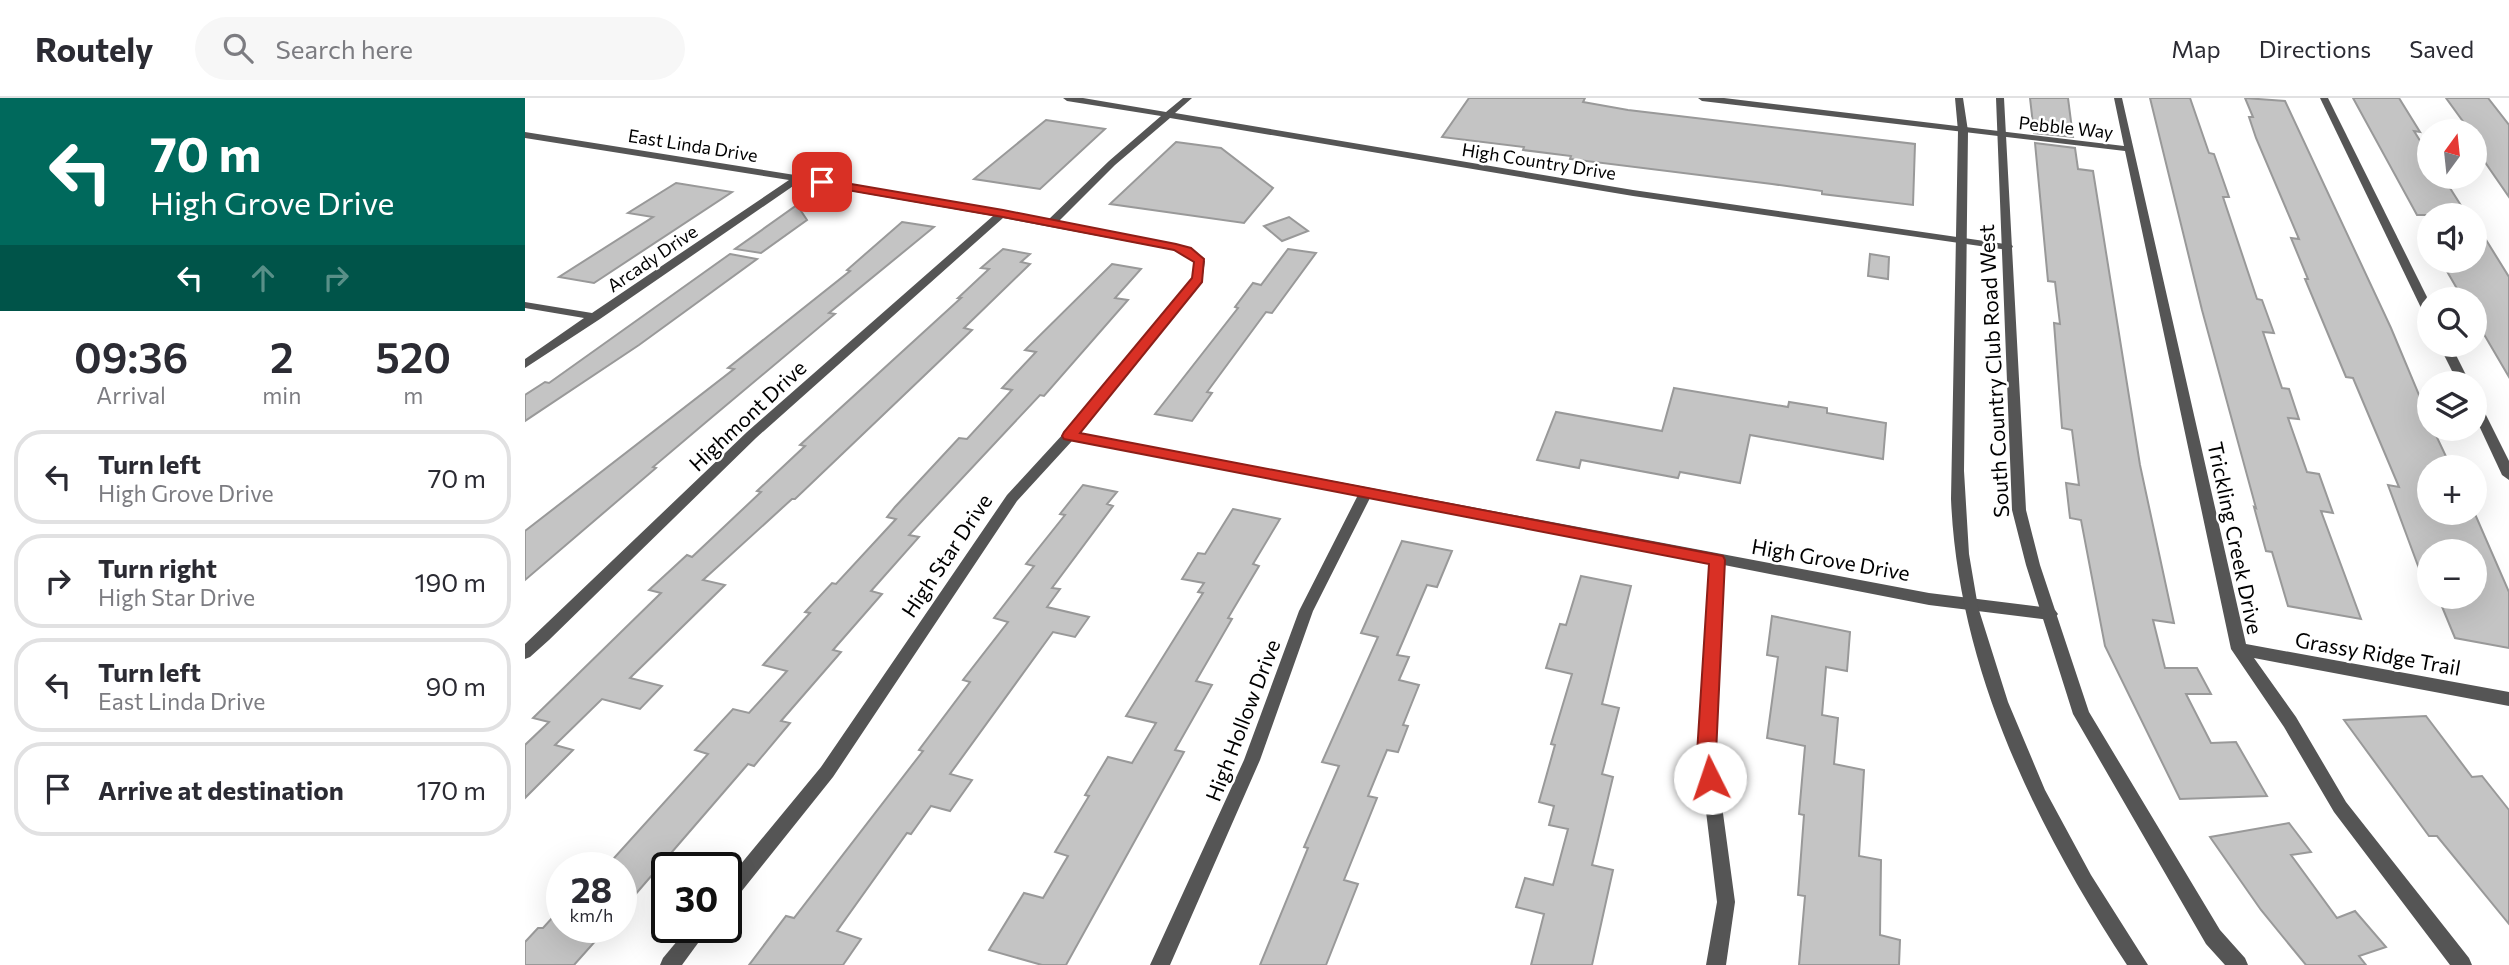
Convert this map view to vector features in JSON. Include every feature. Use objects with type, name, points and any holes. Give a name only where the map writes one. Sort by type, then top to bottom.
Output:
[{"type":"street","name":"High Country Drive","points":[[1067,98],[1633,193],[2008,247]]},
{"type":"street","points":[[1052,222],[1112,163],[1188,98]]},
{"type":"street","name":"Pebble Way","points":[[1702,98],[2129,149]]},
{"type":"street","name":"South Country Club Road West","points":[[1959,98],[1963,131],[1957,489],[1970,605],[1994,682],[2027,769],[2060,838],[2110,925],[2138,965]]},
{"type":"street","name":"South Country Club Road West","points":[[2000,98],[2019,510],[2033,565],[2081,715],[2213,937],[2238,965]]},
{"type":"street","name":"Trickling Creek Drive","points":[[2118,98],[2239,649],[2290,723],[2340,807],[2462,965]]},
{"type":"street","points":[[2324,98],[2417,288]]},
{"type":"street","name":"East Linda Drive","points":[[525,135],[1003,213],[1187,251]]},
{"type":"street","name":"Arcady Drive","points":[[525,365],[798,178]]},
{"type":"street","name":"Highmont Drive","points":[[525,653],[572,611],[669,512],[893,307],[1003,213]]},
{"type":"street","name":"High Star Drive","points":[[742,876],[827,772],[1012,498],[1069,436],[1198,279],[1200,261],[1187,251]]},
{"type":"street","points":[[525,305],[596,317]]},
{"type":"street","points":[[2487,430],[2509,475]]},
{"type":"street","name":"High Grove Drive","points":[[1069,436],[1717,560],[1970,605],[2050,614]]},
{"type":"street","name":"High Hollow Drive","points":[[1160,965],[1252,761],[1306,611],[1366,492]]},
{"type":"street","points":[[1716,965],[1726,902],[1707,754],[1717,560]]},
{"type":"street","name":"Grassy Ridge Trail","points":[[2239,649],[2509,699]]},
{"type":"street","points":[[670,965],[688,943]]},
{"type":"building","points":[[1469,98],[1585,98],[1583,102],[1628,110],[1915,144],[1913,205],[1570,159],[1571,156],[1523,150],[1524,147],[1442,137]]},
{"type":"building","points":[[2030,98],[2068,98],[2073,137],[2034,133]]},
{"type":"building","points":[[2150,98],[2190,98],[2209,153],[2214,154],[2229,197],[2223,197],[2257,299],[2262,300],[2274,333],[2263,332],[2282,388],[2289,389],[2299,419],[2288,418],[2307,472],[2319,474],[2333,513],[2321,511],[2361,619],[2288,606],[2272,552],[2266,551],[2254,507],[2256,508],[2202,310]]},
{"type":"building","points":[[2245,98],[2285,101],[2391,328],[2417,390],[2417,441],[2439,441],[2445,455],[2417,455],[2417,525],[2480,525],[2486,539],[2417,539],[2417,563],[2388,485],[2399,487],[2353,378],[2346,377],[2305,279],[2308,279],[2291,238],[2299,239],[2256,138],[2249,117],[2253,117]]},
{"type":"building","points":[[2353,98],[2399,98],[2417,127],[2417,132],[2414,131],[2417,136],[2417,189],[2451,189],[2459,203],[2417,203],[2417,215]]},
{"type":"building","points":[[2446,98],[2488,98],[2509,125],[2509,197],[2487,165],[2487,119],[2461,119]]},
{"type":"building","points":[[1046,120],[1105,129],[1040,189],[974,179]]},
{"type":"building","points":[[1176,142],[1221,148],[1273,188],[1244,223],[1110,204]]},
{"type":"building","points":[[2035,143],[2075,148],[2078,169],[2093,171],[2140,465],[2174,623],[2153,620],[2165,668],[2197,668],[2211,694],[2186,694],[2211,743],[2236,742],[2267,796],[2180,799],[2105,646],[2081,520],[2070,518],[2066,483],[2079,485],[2072,430],[2062,428],[2054,323],[2060,324],[2055,282],[2048,281]]},
{"type":"building","points":[[676,183],[732,192],[594,283],[559,277],[653,217],[628,213]]},
{"type":"building","points":[[797,205],[807,220],[761,253],[735,249]]},
{"type":"building","points":[[1289,217],[1308,231],[1282,241],[1264,226]]},
{"type":"building","points":[[902,222],[934,227],[829,313],[835,314],[653,467],[656,468],[525,580],[525,531],[734,369],[728,368],[850,271],[847,270]]},
{"type":"building","points":[[2487,241],[2509,277],[2509,377],[2487,339],[2487,287],[2456,287],[2448,273],[2487,273]]},
{"type":"building","points":[[1003,249],[1030,254],[1021,262],[1030,264],[964,328],[972,330],[795,499],[703,580],[725,585],[630,678],[662,686],[640,709],[602,699],[555,745],[573,750],[525,798],[525,745],[549,722],[533,718],[661,593],[649,590],[687,555],[692,557],[761,492],[757,491],[805,446],[800,445],[961,298],[958,298],[989,269],[981,268]]},
{"type":"building","points":[[1288,249],[1316,253],[1272,313],[1266,312],[1207,392],[1212,393],[1192,421],[1155,414],[1238,308],[1235,307],[1253,283],[1261,285]]},
{"type":"building","points":[[730,254],[757,259],[639,345],[525,421],[525,395],[545,382],[549,383]]},
{"type":"building","points":[[1870,254],[1889,257],[1888,279],[1868,276]]},
{"type":"building","points":[[1112,264],[1141,269],[1115,298],[1128,300],[1044,396],[1040,395],[909,535],[919,537],[871,591],[882,594],[833,650],[841,652],[781,721],[790,723],[754,766],[748,764],[672,852],[651,852],[651,876],[637,892],[637,852],[619,852],[708,754],[695,750],[733,709],[749,713],[787,671],[763,665],[810,613],[805,612],[832,583],[836,584],[896,519],[887,517],[895,507],[959,438],[967,439],[1012,390],[1002,388],[1036,352],[1025,350]]},
{"type":"building","points":[[1674,388],[1788,407],[1789,402],[1827,408],[1827,413],[1886,423],[1883,459],[1750,435],[1740,483],[1680,472],[1678,478],[1581,460],[1579,468],[1537,460],[1556,412],[1662,431]]},
{"type":"building","points":[[1083,485],[1117,492],[1107,504],[1113,506],[1052,588],[1060,589],[1047,607],[1089,617],[1075,637],[1053,632],[950,774],[972,780],[950,811],[931,806],[911,834],[907,833],[837,931],[861,939],[843,965],[749,965],[786,916],[794,918],[923,751],[919,750],[970,682],[963,680],[1008,622],[994,618],[1034,566],[1026,564],[1065,515],[1060,514]]},
{"type":"building","points":[[1233,509],[1280,519],[1253,564],[1259,566],[1228,618],[1232,619],[1196,681],[1212,685],[1175,750],[1184,752],[1066,965],[1042,965],[989,950],[1024,893],[1043,898],[1068,856],[1055,852],[1089,796],[1085,795],[1108,757],[1132,763],[1156,723],[1126,716],[1203,593],[1198,592],[1204,583],[1182,579],[1198,553],[1205,554]]},
{"type":"building","points":[[1402,541],[1452,551],[1437,587],[1427,585],[1397,655],[1409,657],[1399,680],[1419,685],[1403,725],[1408,726],[1398,752],[1387,750],[1368,796],[1377,798],[1344,880],[1358,884],[1326,965],[1260,965],[1308,848],[1304,847],[1339,766],[1322,762],[1378,637],[1361,633]]},
{"type":"building","points":[[2487,542],[2509,592],[2509,648],[2455,638],[2443,609],[2487,609]]},
{"type":"building","points":[[1581,576],[1631,586],[1602,704],[1619,708],[1602,774],[1613,777],[1592,865],[1613,870],[1592,965],[1531,965],[1544,914],[1516,907],[1525,878],[1553,885],[1568,829],[1549,825],[1554,806],[1539,802],[1555,745],[1551,744],[1572,674],[1546,668],[1560,624],[1566,625]]},
{"type":"building","points":[[1772,616],[1850,632],[1847,671],[1826,667],[1822,715],[1838,718],[1834,764],[1864,770],[1859,856],[1881,860],[1880,935],[1900,940],[1899,965],[1799,965],[1805,896],[1798,895],[1804,815],[1799,814],[1805,746],[1767,738],[1778,657],[1767,655]]},
{"type":"building","points":[[2426,716],[2472,777],[2482,776],[2509,810],[2509,924],[2437,836],[2429,836],[2344,720]]},
{"type":"building","points":[[2289,823],[2311,852],[2291,855],[2337,918],[2355,911],[2386,947],[2359,956],[2366,965],[2306,965],[2261,910],[2210,837]]},
{"type":"building","points":[[546,925],[546,943],[594,943],[574,965],[525,965],[525,942],[538,928]]},
{"type":"route","points":[[822,182],[1003,213],[1176,247],[1200,261],[1198,279],[1069,436],[1717,560],[1707,754],[1710,778]]}]
